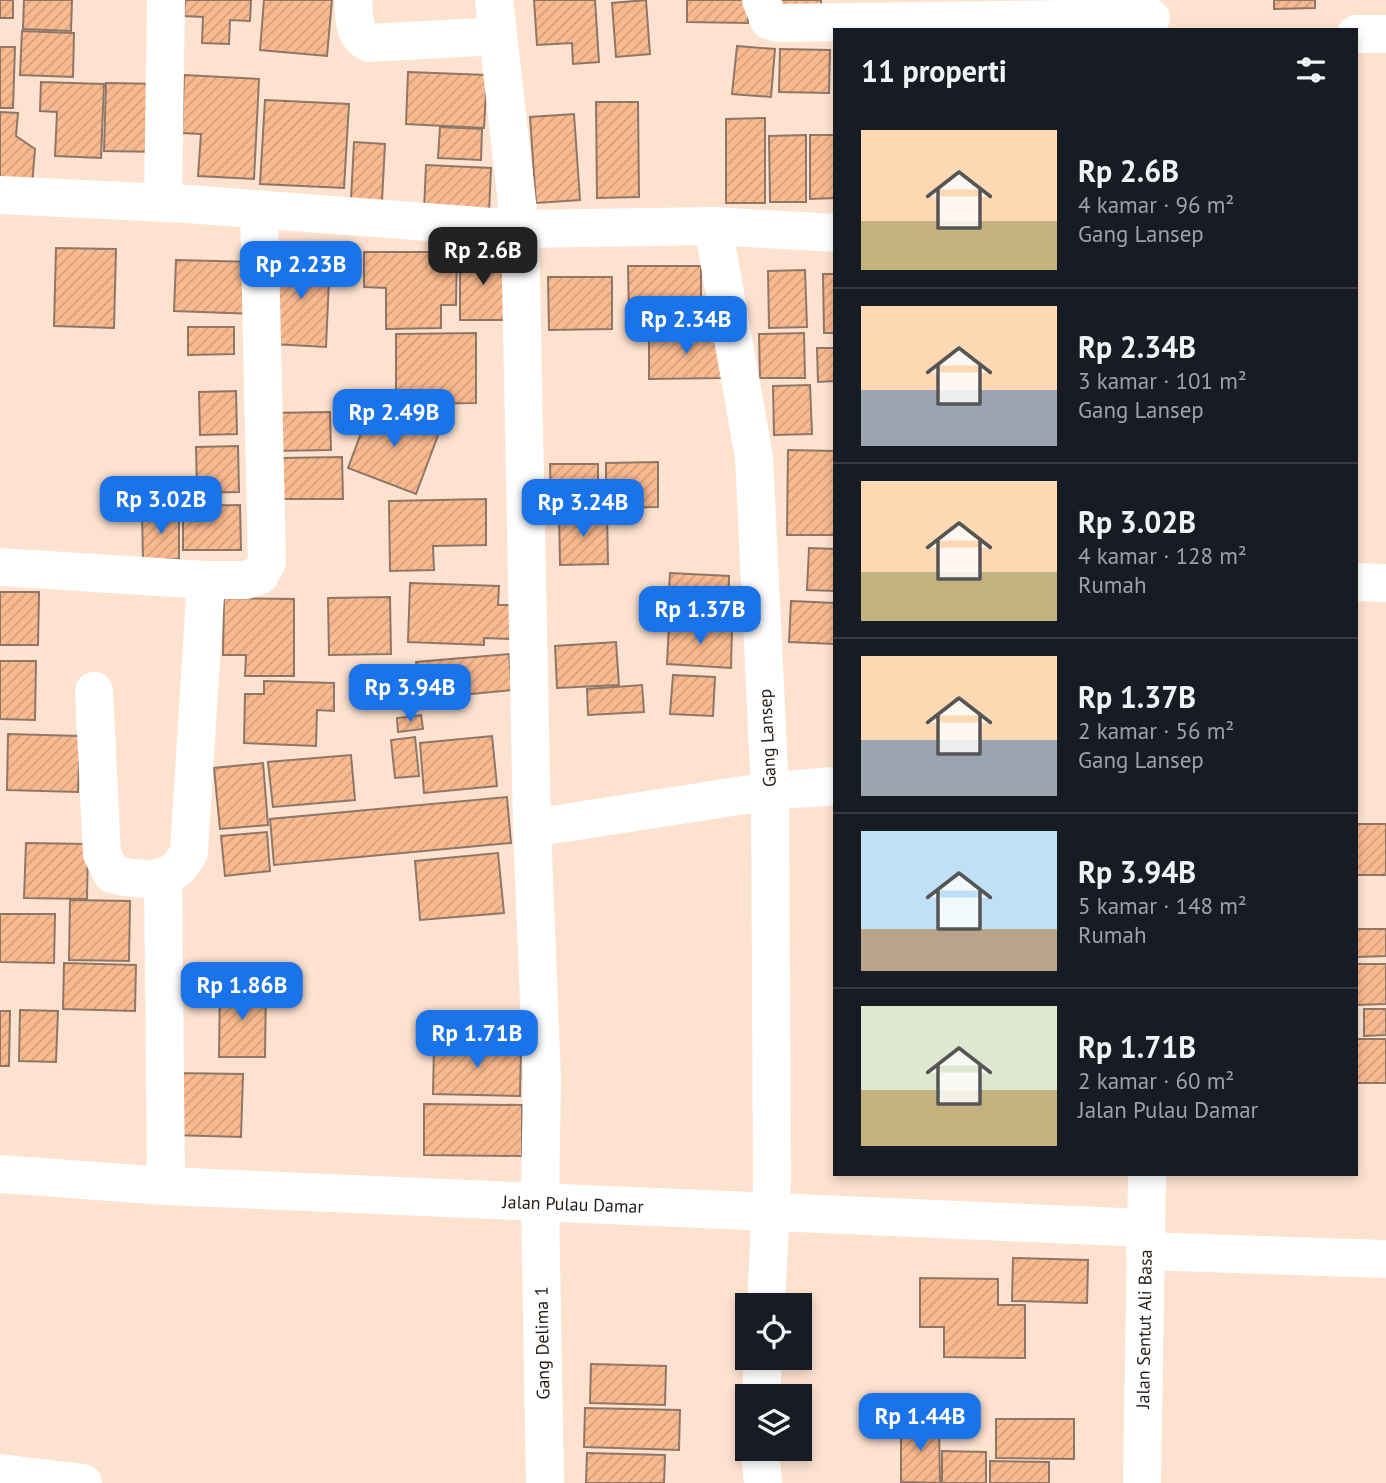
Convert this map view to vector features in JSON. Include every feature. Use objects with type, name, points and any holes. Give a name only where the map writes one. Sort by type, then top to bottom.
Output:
[{"type":"street","points":[[163,203],[166,0]]},
{"type":"street","points":[[353,0],[356,30],[360,38],[369,43],[496,18]]},
{"type":"street","points":[[761,0],[769,20],[777,23],[1149,16]]},
{"type":"street","name":"Gang Delima 1","points":[[496,18],[520,229],[532,828],[542,1078],[540,1202],[545,1483]]},
{"type":"street","points":[[1358,34],[1386,34]]},
{"type":"street","points":[[0,195],[259,209],[520,229],[713,226],[833,233]]},
{"type":"street","points":[[0,566],[206,580],[246,580],[260,575],[267,562],[259,209]]},
{"type":"street","name":"Gang Lansep","points":[[713,226],[754,457],[770,791],[771,1212],[767,1293]]},
{"type":"street","points":[[94,691],[102,854],[112,874],[133,879],[163,876],[178,868],[189,852],[206,580]]},
{"type":"street","points":[[1358,582],[1386,583]]},
{"type":"street","points":[[532,828],[770,791],[833,786]]},
{"type":"street","points":[[163,876],[166,1186]]},
{"type":"street","name":"Jalan Pulau Damar","points":[[0,1174],[166,1186],[771,1212],[1386,1259]]},
{"type":"street","name":"Jalan Sentut Ali Basa","points":[[1142,1483],[1147,1176]]},
{"type":"street","points":[[761,1461],[763,1483]]},
{"type":"street","points":[[0,1473],[83,1483]]},
{"type":"building","points":[[0,0],[13,0],[13,18],[0,18]]},
{"type":"building","points":[[24,0],[72,0],[71,31],[23,29]]},
{"type":"building","points":[[185,0],[251,0],[250,21],[230,20],[229,44],[202,43],[203,17],[184,16]]},
{"type":"building","points":[[264,0],[332,0],[327,56],[260,50]]},
{"type":"building","points":[[534,0],[595,0],[599,62],[573,64],[572,43],[537,45]]},
{"type":"building","points":[[646,0],[650,54],[616,57],[612,3]]},
{"type":"building","points":[[687,0],[748,0],[748,23],[687,22]]},
{"type":"building","points":[[781,0],[821,0],[821,15],[780,15]]},
{"type":"building","points":[[1274,0],[1315,0],[1315,8],[1274,9]]},
{"type":"building","points":[[22,31],[74,33],[73,77],[20,75]]},
{"type":"building","points":[[737,46],[775,49],[771,97],[732,94]]},
{"type":"building","points":[[0,47],[15,47],[13,108],[0,108]]},
{"type":"building","points":[[780,49],[830,50],[829,93],[779,92]]},
{"type":"building","points":[[408,72],[487,75],[484,128],[406,124]]},
{"type":"building","points":[[184,75],[259,79],[254,179],[198,176],[201,134],[182,133]]},
{"type":"building","points":[[41,82],[104,84],[101,158],[55,156],[57,112],[40,111]]},
{"type":"building","points":[[106,83],[164,84],[162,152],[104,151]]},
{"type":"building","points":[[265,100],[349,104],[344,188],[260,184]]},
{"type":"building","points":[[596,102],[638,102],[639,197],[597,198]]},
{"type":"building","points":[[0,112],[18,113],[16,136],[35,149],[32,185],[0,184]]},
{"type":"building","points":[[574,114],[580,200],[536,203],[530,117]]},
{"type":"building","points":[[765,118],[765,203],[726,203],[726,119]]},
{"type":"building","points":[[440,127],[482,129],[481,160],[438,158]]},
{"type":"building","points":[[806,135],[806,202],[770,202],[769,136]]},
{"type":"building","points":[[810,135],[833,135],[833,198],[810,199]]},
{"type":"building","points":[[354,142],[385,144],[382,201],[351,199]]},
{"type":"building","points":[[426,165],[491,168],[489,213],[424,210]]},
{"type":"building","points":[[56,248],[116,249],[114,328],[54,326]]},
{"type":"building","points":[[364,252],[457,252],[456,305],[441,305],[441,328],[386,329],[386,288],[364,287]]},
{"type":"building","points":[[460,253],[507,253],[507,320],[460,320]]},
{"type":"building","points":[[277,255],[330,257],[326,347],[272,344]]},
{"type":"building","points":[[176,260],[258,262],[257,314],[174,311]]},
{"type":"building","points":[[628,266],[701,266],[701,321],[629,321]]},
{"type":"building","points":[[805,270],[807,327],[769,328],[768,271]]},
{"type":"building","points":[[823,274],[833,274],[833,333],[824,333]]},
{"type":"building","points":[[548,277],[612,277],[612,329],[549,330]]},
{"type":"building","points":[[188,327],[234,327],[234,354],[188,355]]},
{"type":"building","points":[[476,333],[476,403],[396,404],[396,334]]},
{"type":"building","points":[[722,333],[723,378],[649,379],[649,334]]},
{"type":"building","points":[[804,333],[805,378],[760,378],[759,334]]},
{"type":"building","points":[[817,348],[833,348],[833,381],[818,382]]},
{"type":"building","points":[[810,385],[812,434],[774,435],[773,386]]},
{"type":"building","points":[[236,391],[237,434],[200,435],[199,392]]},
{"type":"building","points":[[372,404],[440,430],[416,494],[348,468]]},
{"type":"building","points":[[330,412],[331,450],[270,451],[269,413]]},
{"type":"building","points":[[238,446],[239,492],[197,493],[196,447]]},
{"type":"building","points":[[788,450],[833,451],[833,535],[787,535]]},
{"type":"building","points":[[342,457],[343,499],[281,499],[281,458]]},
{"type":"building","points":[[658,462],[658,507],[606,508],[606,463]]},
{"type":"building","points":[[550,464],[598,464],[598,504],[551,505]]},
{"type":"building","points":[[486,499],[486,545],[433,546],[434,570],[390,571],[389,501]]},
{"type":"building","points":[[240,505],[241,550],[183,550],[183,506]]},
{"type":"building","points":[[142,512],[179,512],[179,559],[143,560]]},
{"type":"building","points":[[559,513],[607,513],[608,564],[560,565]]},
{"type":"building","points":[[809,548],[833,549],[833,591],[807,590]]},
{"type":"building","points":[[670,573],[729,576],[728,612],[668,609]]},
{"type":"building","points":[[410,583],[499,586],[498,605],[512,605],[511,639],[484,638],[484,645],[408,642]]},
{"type":"building","points":[[0,592],[39,592],[38,645],[0,645]]},
{"type":"building","points":[[390,597],[391,654],[329,655],[328,598]]},
{"type":"building","points":[[224,598],[294,599],[294,676],[245,676],[246,655],[223,655]]},
{"type":"building","points":[[791,601],[833,603],[833,644],[789,642]]},
{"type":"building","points":[[669,624],[732,627],[731,668],[667,664]]},
{"type":"building","points":[[616,642],[619,685],[557,688],[555,646]]},
{"type":"building","points":[[509,654],[512,690],[420,699],[416,662]]},
{"type":"building","points":[[0,661],[36,661],[35,720],[0,719]]},
{"type":"building","points":[[673,675],[715,677],[713,716],[670,714]]},
{"type":"building","points":[[264,681],[334,683],[334,711],[317,710],[316,746],[244,743],[245,694],[264,694]]},
{"type":"building","points":[[642,685],[644,712],[588,715],[587,689]]},
{"type":"building","points":[[421,715],[423,729],[398,732],[397,718]]},
{"type":"building","points":[[8,734],[80,736],[78,792],[7,790]]},
{"type":"building","points":[[492,736],[497,786],[424,793],[420,743]]},
{"type":"building","points":[[415,737],[419,776],[395,778],[391,740]]},
{"type":"building","points":[[351,755],[355,800],[273,807],[268,762]]},
{"type":"building","points":[[263,763],[268,825],[220,829],[214,768]]},
{"type":"building","points":[[507,797],[511,843],[274,865],[270,819]]},
{"type":"building","points":[[1358,824],[1386,824],[1386,875],[1358,875]]},
{"type":"building","points":[[267,832],[270,871],[225,876],[221,836]]},
{"type":"building","points":[[26,843],[88,844],[87,899],[24,898]]},
{"type":"building","points":[[498,853],[504,913],[420,920],[415,861]]},
{"type":"building","points":[[70,900],[130,901],[129,961],[69,960]]},
{"type":"building","points":[[0,914],[55,914],[54,963],[0,962]]},
{"type":"building","points":[[1358,929],[1386,929],[1386,956],[1358,957]]},
{"type":"building","points":[[64,963],[136,965],[135,1011],[63,1009]]},
{"type":"building","points":[[1358,964],[1386,964],[1386,1004],[1358,1005]]},
{"type":"building","points":[[220,986],[266,987],[265,1057],[219,1057]]},
{"type":"building","points":[[1364,1009],[1386,1009],[1386,1035],[1364,1036]]},
{"type":"building","points":[[20,1010],[58,1011],[56,1062],[19,1061]]},
{"type":"building","points":[[0,1011],[10,1011],[9,1066],[0,1066]]},
{"type":"building","points":[[1358,1039],[1386,1039],[1386,1083],[1358,1083]]},
{"type":"building","points":[[434,1045],[521,1047],[520,1096],[433,1094]]},
{"type":"building","points":[[173,1073],[243,1074],[241,1137],[171,1135]]},
{"type":"building","points":[[424,1104],[522,1105],[522,1156],[424,1155]]},
{"type":"building","points":[[1013,1258],[1088,1260],[1087,1303],[1012,1301]]},
{"type":"building","points":[[920,1278],[998,1279],[998,1305],[1025,1305],[1025,1358],[944,1357],[944,1327],[920,1327]]},
{"type":"building","points":[[591,1364],[666,1366],[665,1405],[590,1403]]},
{"type":"building","points":[[585,1408],[680,1410],[679,1450],[584,1447]]},
{"type":"building","points":[[996,1419],[1074,1419],[1074,1459],[996,1458]]},
{"type":"building","points":[[901,1423],[939,1424],[940,1483],[901,1482]]},
{"type":"building","points":[[942,1451],[986,1452],[986,1483],[942,1483]]},
{"type":"building","points":[[587,1453],[665,1455],[664,1483],[586,1483]]},
{"type":"building","points":[[990,1461],[1049,1462],[1049,1483],[990,1483]]}]
